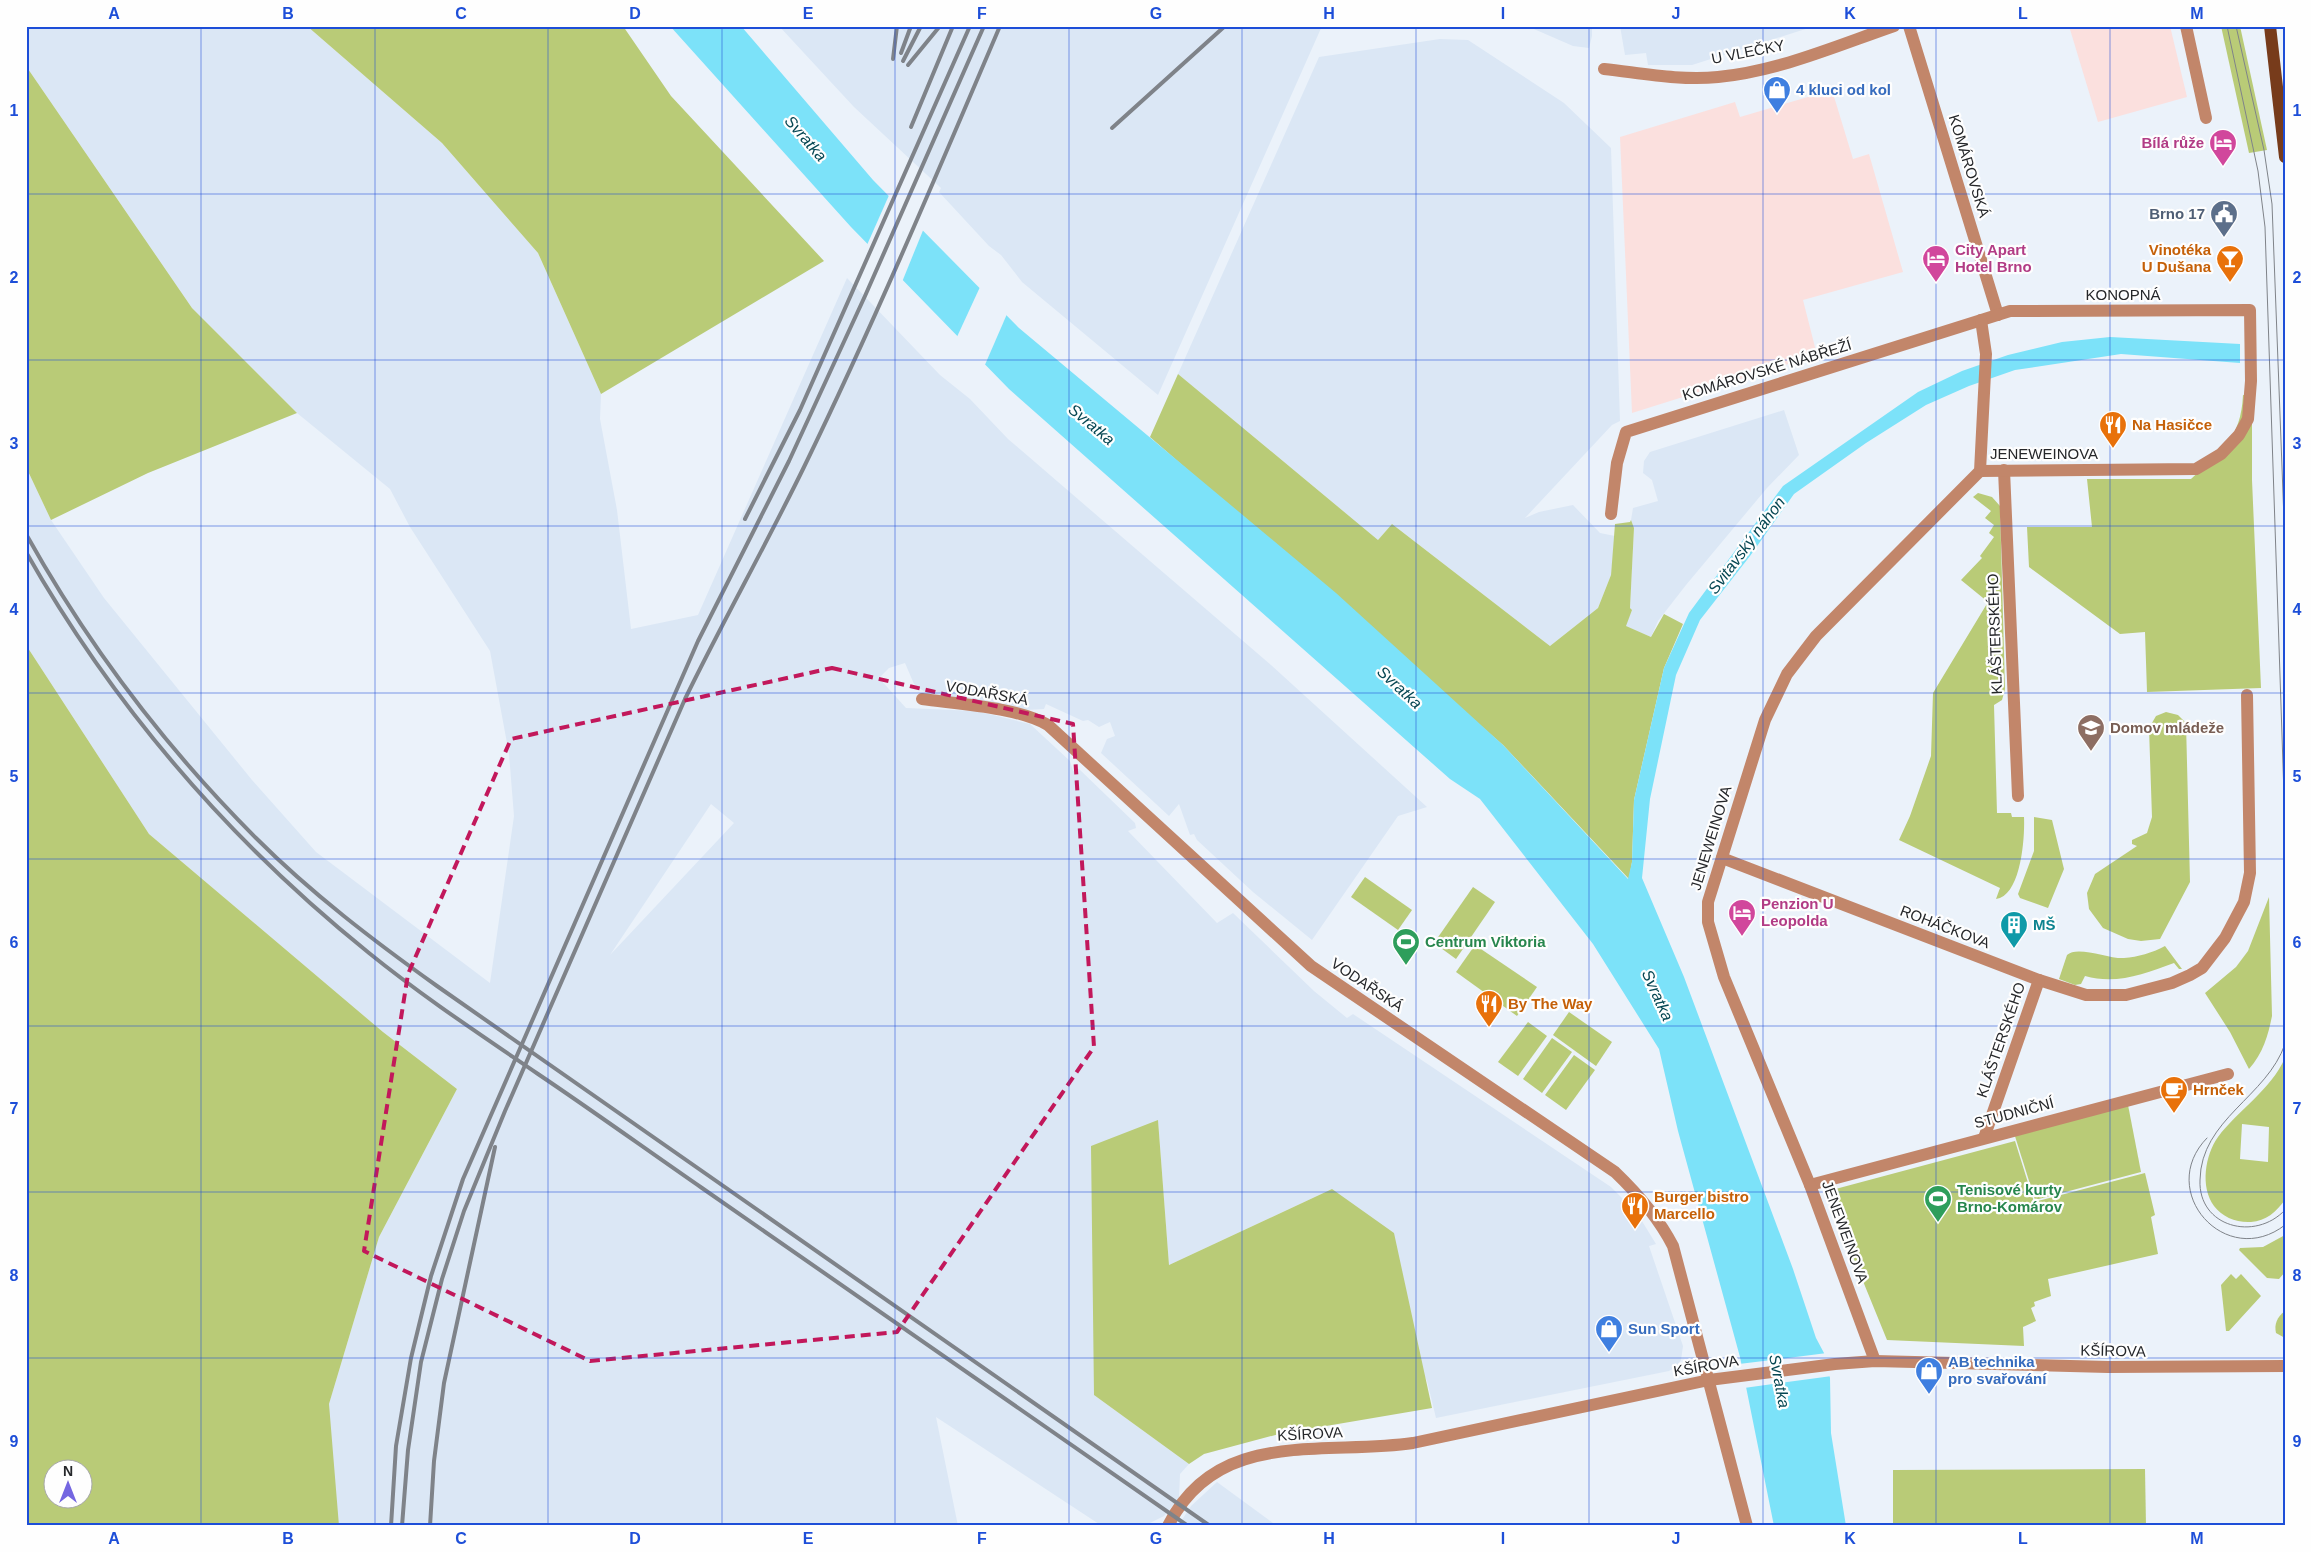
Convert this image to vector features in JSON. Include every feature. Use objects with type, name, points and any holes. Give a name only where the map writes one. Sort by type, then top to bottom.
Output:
[{"type":"main road","points":[[2270,26],[2283,116],[2285,157]]},
{"type":"street","name":"U VLEČKY","points":[[1604,69],[1663,76],[1717,77],[1772,68],[1894,26]]},
{"type":"street","name":"KOMÁROVSKÁ","points":[[1909,26],[1998,315]]},
{"type":"street","points":[[2186,26],[2206,118]]},
{"type":"street","name":"KONOPNÁ","points":[[1998,315],[2010,311],[2250,310]]},
{"type":"street","name":"JENEWEINOVA","points":[[1980,470],[2196,469],[2221,454],[2239,435],[2248,419],[2251,381],[2250,310]]},
{"type":"street","name":"KOMÁROVSKÉ NÁBŘEŽÍ","points":[[1611,514],[1617,463],[1626,432],[1998,315]]},
{"type":"street","name":"JENEWEINOVA","points":[[1875,1360],[1810,1185],[1724,977],[1708,922],[1708,902],[1765,720],[1787,674],[1816,636],[1980,470],[1986,354],[1981,320]]},
{"type":"street","name":"KLÁŠTERSKÉHO","points":[[2004,470],[2018,796]]},
{"type":"street","name":"ROHÁČKOVA","points":[[1722,858],[2039,980],[2086,995],[2126,995],[2172,983],[2202,968],[2225,938],[2244,902],[2250,873],[2247,694]]},
{"type":"street","name":"VODAŘSKÁ","points":[[922,699],[976,706],[1027,716],[1048,725],[1311,966],[1615,1172],[1650,1208],[1673,1246],[1747,1526]]},
{"type":"street","name":"KLÁŠTERSKÉHO","points":[[1984,1138],[2039,980]]},
{"type":"street","name":"STUDNIČNÍ","points":[[1810,1185],[2228,1074]]},
{"type":"street","name":"KŠÍROVA","points":[[1168,1526],[1174,1514],[1199,1484],[1237,1460],[1280,1450],[1387,1447],[1413,1443],[1709,1380],[1736,1376],[1875,1360],[2108,1367],[2285,1366]]},
{"type":"highlighted area","points":[[832,668],[1073,724],[1094,1047],[897,1332],[590,1361],[364,1251],[408,974],[511,739]]},
{"type":"shaded area","points":[[26,26],[307,26],[442,143],[538,253],[601,394],[600,419],[617,510],[631,629],[698,615],[847,278],[940,375],[970,399],[1008,439],[1271,665],[1427,807],[1398,816],[1312,940],[1253,892],[1197,840],[1194,834],[1190,835],[1179,804],[1169,816],[1101,753],[1107,739],[1115,736],[1110,722],[1099,727],[1088,720],[1083,721],[1046,704],[1044,709],[1026,710],[929,695],[914,684],[905,663],[889,668],[879,678],[906,708],[976,711],[1030,724],[1070,761],[1073,771],[1079,769],[1135,823],[1136,828],[1128,831],[1217,923],[1233,913],[1314,991],[1347,1018],[1353,1014],[1611,1187],[1637,1213],[1656,1244],[1649,1246],[1683,1346],[1681,1360],[1676,1367],[1669,1371],[1436,1418],[1427,1381],[1332,1189],[1169,1265],[1158,1120],[1094,1395],[1189,1464],[1180,1474],[1179,1498],[1164,1516],[1144,1526],[1102,1526],[936,1417],[958,1526],[269,1526],[329,1404],[379,1237],[457,1089],[383,1032],[149,834],[26,645],[26,467],[51,520],[104,598],[252,780],[316,852],[490,983],[514,816],[509,754],[490,651],[410,527],[390,489],[297,413],[192,308],[26,66]],"holes":[[[711,804],[734,823],[610,955]]]},
{"type":"shaded area","points":[[779,26],[1322,26],[1158,395],[1022,282],[1001,255],[989,246],[939,192],[941,188],[854,107]]},
{"type":"shaded area","points":[[1527,26],[1592,26],[1589,48],[1573,46]]},
{"type":"shaded area","points":[[1620,26],[1815,26],[1692,65],[1648,65],[1646,53],[1625,55]]},
{"type":"shaded area","points":[[2069,26],[2170,26],[2187,97],[2098,122]]},
{"type":"shaded area","points":[[1440,39],[1468,40],[1564,103],[1611,148],[1620,421],[1612,425],[1525,518],[1539,512],[1573,505],[1600,533],[1615,536],[1611,575],[1598,608],[1550,646],[1392,524],[1378,540],[1178,374],[1319,57]]},
{"type":"shaded area","points":[[1832,90],[1853,159],[1869,154],[1903,272],[1803,300],[1817,355],[1632,413],[1620,137],[1735,102],[1740,117]]},
{"type":"shaded area","points":[[1784,410],[1799,455],[1767,488],[1686,585],[1658,621],[1651,637],[1625,626],[1632,610],[1630,608],[1634,528],[1631,520],[1633,508],[1658,501],[1652,480],[1643,473],[1644,461],[1650,452]]},
{"type":"shaded area","points":[[1217,1482],[1277,1526],[1178,1526],[1191,1506]]},
{"type":"green space","points":[[307,26],[623,26],[671,96],[824,261],[601,394],[538,253],[442,143]]},
{"type":"green space","points":[[2221,26],[2240,26],[2267,150],[2249,153]]},
{"type":"green space","points":[[26,66],[192,308],[297,413],[148,473],[51,520],[26,467]]},
{"type":"green space","points":[[1178,374],[1378,540],[1392,524],[1550,646],[1598,608],[1611,575],[1615,524],[1630,522],[1631,520],[1634,528],[1630,608],[1632,610],[1626,626],[1651,637],[1664,614],[1683,624],[1664,668],[1634,800],[1632,862],[1629,879],[1503,745],[1150,437]]},
{"type":"green space","points":[[2243,395],[2252,396],[2252,480],[2261,688],[2147,692],[2145,632],[2120,634],[2029,567],[2027,527],[2092,527],[2087,479],[2191,479],[2220,452],[2234,434]]},
{"type":"green space","points":[[1978,493],[1992,497],[2000,506],[2005,689],[2002,700],[1994,705],[1997,813],[2011,813],[2012,817],[2024,817],[2024,838],[2020,865],[2016,877],[2011,888],[2004,895],[1996,899],[2000,888],[1899,840],[1910,816],[1931,756],[1933,693],[1988,602],[1961,580],[1982,558],[1980,556],[1994,537],[1989,533],[1994,525],[1985,518],[1991,511],[1973,497]]},
{"type":"green space","points":[[26,645],[149,834],[383,1032],[457,1089],[379,1237],[329,1404],[339,1526],[26,1526]]},
{"type":"green space","points":[[2166,712],[2178,715],[2186,723],[2190,882],[2160,939],[2141,941],[2128,939],[2103,928],[2089,909],[2087,893],[2095,874],[2137,846],[2132,844],[2132,840],[2147,833],[2152,817],[2149,728],[2156,716]]},
{"type":"green space","points":[[2034,817],[2052,820],[2064,869],[2048,908],[2020,898],[2018,894],[2034,851]]},
{"type":"green space","points":[[1365,877],[1412,910],[1398,930],[1351,897]]},
{"type":"green space","points":[[1473,887],[1495,902],[1456,959],[1434,943]]},
{"type":"green space","points":[[2269,897],[2272,1016],[2264,1044],[2258,1057],[2249,1069],[2230,1032],[2205,993],[2236,967],[2248,951]]},
{"type":"green space","points":[[1475,945],[1537,987],[1517,1016],[1456,972]]},
{"type":"green space","points":[[2165,946],[2182,969],[2179,969],[2174,963],[2119,979],[2085,976],[2081,984],[2075,985],[2059,979],[2067,955],[2072,952],[2078,951],[2124,958],[2145,954]]},
{"type":"green space","points":[[1569,1012],[1612,1042],[1596,1066],[1553,1035]]},
{"type":"green space","points":[[1528,1022],[1547,1036],[1518,1076],[1498,1062]]},
{"type":"green space","points":[[1552,1038],[1572,1052],[1542,1093],[1523,1079]]},
{"type":"green space","points":[[1574,1055],[1595,1070],[1566,1110],[1545,1095]]},
{"type":"green space","points":[[2285,1058],[2285,1200],[2274,1212],[2261,1220],[2246,1222],[2235,1220],[2221,1213],[2214,1206],[2210,1198],[2206,1181],[2207,1162],[2218,1137],[2263,1090],[2279,1070]],"holes":[[[2242,1124],[2269,1127],[2268,1162],[2240,1159]]]},
{"type":"green space","points":[[2128,1105],[2141,1172],[2035,1200],[2014,1133]]},
{"type":"green space","points":[[1158,1120],[1169,1265],[1332,1189],[1394,1233],[1432,1408],[1279,1434],[1204,1454],[1189,1464],[1094,1395],[1091,1146]]},
{"type":"green space","name":"Tenisové kurty Brno-Komárov","points":[[2015,1141],[2034,1202],[2145,1173],[2155,1215],[2151,1217],[2158,1254],[2048,1279],[2051,1296],[2034,1302],[2035,1306],[2031,1308],[2036,1321],[2023,1327],[2024,1346],[1887,1340],[1827,1193],[1828,1191]]},
{"type":"green space","points":[[2285,1235],[2285,1272],[2279,1279],[2267,1278],[2239,1250],[2240,1248],[2263,1247]]},
{"type":"green space","points":[[2231,1274],[2236,1279],[2241,1274],[2261,1296],[2229,1331],[2226,1331],[2221,1285]]},
{"type":"green space","points":[[2285,1311],[2285,1338],[2276,1333],[2275,1327],[2278,1318]]},
{"type":"green space","points":[[2145,1469],[2146,1526],[1893,1526],[1893,1470]]},
{"type":"water","points":[[670,26],[741,26],[873,180],[1019,328],[1336,593],[1503,745],[1628,879],[1632,862],[1634,800],[1664,668],[1689,613],[1783,486],[1918,392],[1962,371],[2008,355],[2062,342],[2110,337],[2240,344],[2240,363],[2121,354],[2015,370],[1969,386],[1926,405],[1866,443],[1794,494],[1750,556],[1700,620],[1676,675],[1650,799],[1642,878],[1684,977],[1793,1269],[1816,1338],[1824,1353],[1830,1378],[1831,1433],[1846,1526],[1774,1526],[1740,1357],[1678,1131],[1659,1049],[1593,944],[1480,799],[1450,779],[1009,389],[851,227]]},
{"type":"pier","points":[[890,193],[924,228],[902,282],[867,245]]},
{"type":"pier","points":[[980,287],[1007,314],[984,367],[956,339]]},
{"type":"pier","points":[[1827,1353],[1832,1376],[1744,1388],[1739,1364]]},
{"type":"tram line","points":[[2227,26],[2258,171],[2265,227],[2285,825]]},
{"type":"tram line","points":[[2236,26],[2264,150],[2272,204],[2285,546]]},
{"type":"tram line","points":[[2285,1044],[2276,1063],[2264,1079],[2211,1140],[2203,1159],[2200,1180],[2202,1196],[2208,1209],[2218,1219],[2230,1225],[2244,1227],[2259,1225],[2273,1220],[2285,1210]]},
{"type":"tram line","points":[[2207,1138],[2193,1159],[2189,1180],[2193,1201],[2204,1219],[2221,1232],[2241,1238],[2263,1237],[2285,1225]]},
{"type":"railway","points":[[893,59],[897,26]]},
{"type":"railway","points":[[901,53],[911,26]]},
{"type":"railway","points":[[903,61],[921,26]]},
{"type":"railway","points":[[908,65],[940,26]]},
{"type":"railway","points":[[911,127],[953,26]]},
{"type":"railway","points":[[745,519],[800,410],[970,26]]},
{"type":"railway","points":[[391,1526],[396,1446],[411,1358],[431,1276],[463,1179],[698,641],[789,461],[865,296],[984,26]]},
{"type":"railway","points":[[402,1526],[408,1450],[421,1362],[442,1279],[464,1211],[505,1111],[685,699],[790,496],[830,413],[905,248],[1000,26]]},
{"type":"railway","points":[[1112,128],[1225,26]]},
{"type":"railway","points":[[26,534],[75,616],[130,694],[160,732],[223,804],[256,838],[321,897],[390,952],[437,986],[1210,1526]]},
{"type":"railway","points":[[26,552],[60,609],[97,664],[178,769],[269,865],[369,953],[452,1015],[1188,1526]]},
{"type":"railway","points":[[430,1526],[434,1461],[444,1383],[495,1147]]},
{"type":"place","name":"4 kluci od kol","points":[[1777,114]]},
{"type":"place","name":"Bílá růže","points":[[2223,167]]},
{"type":"place","name":"Brno 17","points":[[2224,238]]},
{"type":"place","name":"City Apart Hotel Brno","points":[[1936,283]]},
{"type":"place","name":"Vinotéka U Dušana","points":[[2230,283]]},
{"type":"place","name":"Na Hasičce","points":[[2113,449]]},
{"type":"place","name":"Domov mládeže","points":[[2091,752]]},
{"type":"place","name":"Penzion U Leopolda","points":[[1742,937]]},
{"type":"place","name":"MŠ","points":[[2014,949]]},
{"type":"place","name":"Centrum Viktoria","points":[[1406,966]]},
{"type":"place","name":"By The Way","points":[[1489,1028]]},
{"type":"place","name":"Hrnček","points":[[2174,1114]]},
{"type":"place","name":"Tenisové kurty Brno-Komárov","points":[[1938,1223]]},
{"type":"place","name":"Burger bistro Marcello","points":[[1635,1230]]},
{"type":"place","name":"Sun Sport","points":[[1609,1353]]},
{"type":"place","name":"AB technika pro svařování","points":[[1929,1395]]},
{"type":"water label","name":"Svratka","points":[[806,138]]},
{"type":"water label","name":"Svratka","points":[[1092,424]]},
{"type":"water label","name":"Svitavský náhon","points":[[1746,545]]},
{"type":"water label","name":"Svratka","points":[[1400,687]]},
{"type":"water label","name":"Svratka","points":[[1658,995]]},
{"type":"water label","name":"Svratka","points":[[1780,1381]]}]
